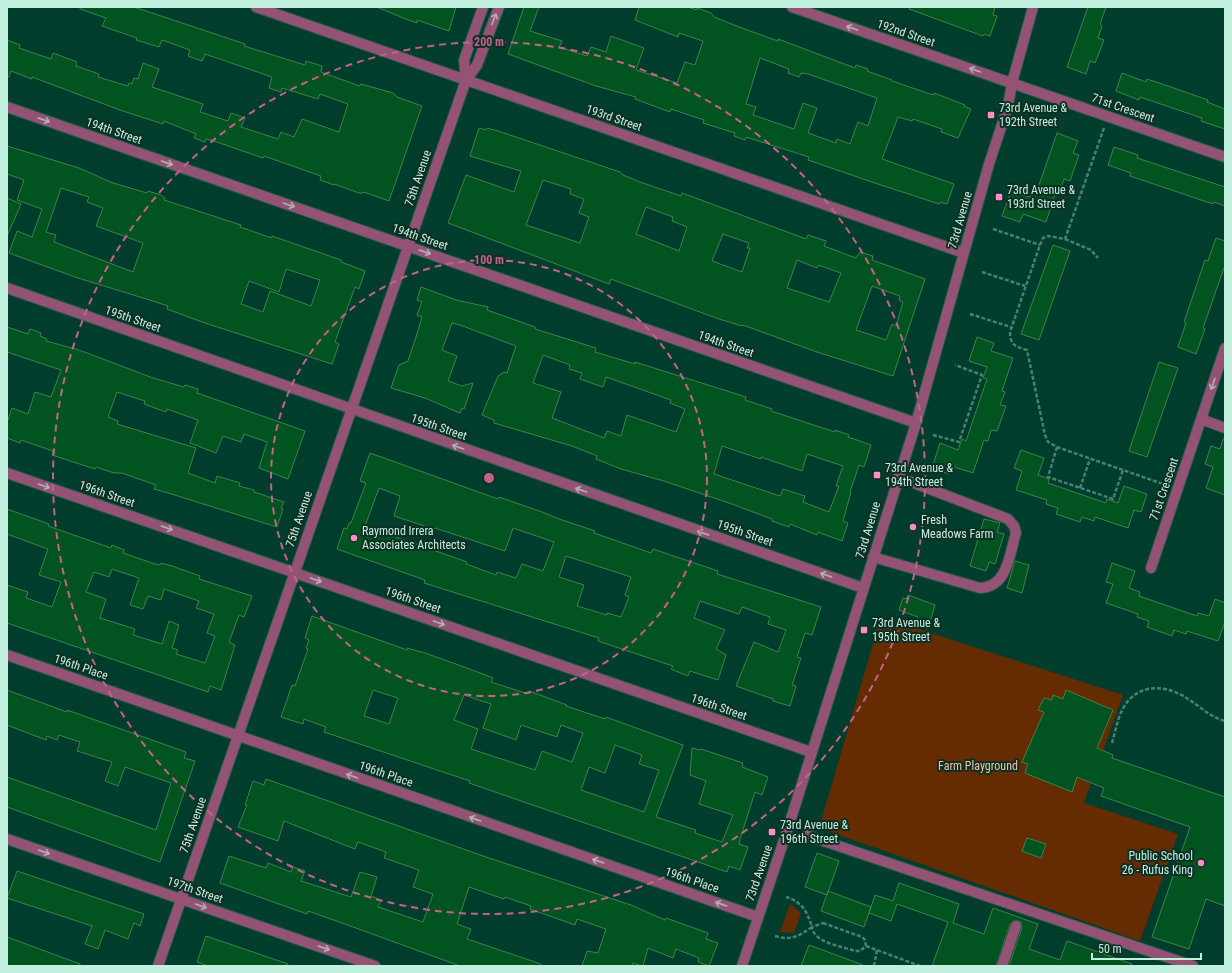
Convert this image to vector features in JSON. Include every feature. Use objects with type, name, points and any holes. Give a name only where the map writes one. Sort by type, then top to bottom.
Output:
[{"type":"street","name":"193rd Street","points":[[256,7],[964,253]]},
{"type":"street","name":"75th Avenue","points":[[466,80],[464,60],[483,7]]},
{"type":"street","name":"75th Avenue","points":[[158,966],[466,80],[477,65],[499,7]]},
{"type":"street","name":"192nd Street","points":[[792,7],[1012,83]]},
{"type":"street","name":"73rd Avenue","points":[[742,966],[916,423],[989,164],[1008,106],[1012,83],[1033,7]]},
{"type":"street","name":"71st Crescent","points":[[1012,83],[1225,157]]},
{"type":"street","name":"194th Street","points":[[7,107],[916,423]]},
{"type":"street","name":"195th Street","points":[[7,288],[351,410],[863,588]]},
{"type":"street","name":"71st Crescent","points":[[1151,568],[1225,348]]},
{"type":"street","points":[[1201,419],[1225,428]]},
{"type":"street","name":"196th Street","points":[[7,473],[811,752]]},
{"type":"street","points":[[873,557],[980,588],[990,588],[997,584],[1004,575],[1016,533],[1014,526],[1008,520],[898,477]]},
{"type":"street","name":"196th Place","points":[[7,655],[758,917]]},
{"type":"street","points":[[806,835],[1193,966]]},
{"type":"street","name":"197th Street","points":[[7,839],[375,966]]},
{"type":"street","points":[[1002,966],[1016,926]]},
{"type":"path","points":[[1065,239],[1104,127]]},
{"type":"path","points":[[993,229],[1040,245]]},
{"type":"path","points":[[1098,258],[1091,250],[1065,239],[1048,236],[1043,238],[1011,327],[1011,343],[1027,350],[1045,435],[1048,442],[1057,448],[1166,485]]},
{"type":"path","points":[[982,272],[1025,286]]},
{"type":"path","points":[[970,314],[1011,327]]},
{"type":"path","points":[[933,435],[959,442],[982,375],[955,365]]},
{"type":"path","points":[[1057,448],[1048,477],[1113,500],[1123,470]]},
{"type":"path","points":[[1080,488],[1090,459]]},
{"type":"path","points":[[1112,743],[1122,712],[1129,700],[1148,689],[1163,688],[1174,690],[1210,714],[1225,721]]},
{"type":"path","points":[[786,897],[796,900],[808,913],[813,933],[817,938],[855,951],[860,951],[866,946]]},
{"type":"path","points":[[775,936],[786,939],[800,936],[812,927],[823,923],[862,937],[865,940],[866,946]]},
{"type":"path","points":[[866,946],[920,966]]},
{"type":"path","points":[[874,966],[877,950]]},
{"type":"green space","name":"Farm Playground","points":[[881,617],[1123,695],[1084,803],[1178,834],[1140,941],[819,828]]},
{"type":"green space","points":[[790,904],[801,913],[794,933],[780,932]]},
{"type":"building","points":[[80,7],[133,7],[245,44],[244,46],[305,65],[306,61],[322,66],[321,72],[360,86],[361,84],[393,93],[397,97],[422,106],[389,201],[364,192],[359,193],[320,180],[321,176],[264,156],[263,158],[206,139],[205,142],[194,138],[196,134],[164,121],[163,124],[120,110],[32,77],[32,79],[11,71],[9,77],[7,77],[7,40],[20,45],[19,48],[51,59],[53,53],[77,62],[76,66],[99,74],[98,77],[128,86],[129,83],[132,84],[134,78],[138,79],[143,63],[159,69],[152,87],[203,104],[200,112],[228,121],[231,113],[245,118],[241,127],[278,139],[281,132],[294,137],[302,119],[339,132],[348,104],[320,94],[318,99],[282,88],[281,92],[269,88],[272,77],[205,54],[202,61],[188,56],[190,50],[162,40],[159,47],[136,40],[137,38],[102,26],[106,18],[80,9]]},
{"type":"building","points":[[377,7],[456,7],[449,31],[417,20],[417,23],[408,20]]},
{"type":"building","points":[[524,7],[539,7],[530,31],[562,41],[559,47],[587,56],[591,47],[606,52],[611,36],[644,48],[636,70],[677,83],[685,62],[695,65],[703,41],[679,33],[678,37],[635,20],[639,7],[688,7],[697,10],[697,8],[711,13],[714,17],[739,27],[778,41],[778,39],[855,68],[856,65],[868,69],[867,71],[892,81],[934,95],[934,93],[965,105],[964,106],[971,109],[958,138],[941,132],[942,129],[913,119],[912,121],[898,117],[882,159],[954,184],[947,204],[940,202],[939,204],[808,160],[809,157],[746,137],[745,140],[734,136],[735,133],[703,123],[704,120],[671,109],[670,112],[635,99],[636,97],[596,86],[508,54]],"holes":[[[760,58],[789,69],[788,73],[799,77],[801,73],[808,74],[877,98],[868,126],[858,122],[850,144],[837,139],[836,143],[808,133],[817,108],[803,103],[794,129],[753,115],[756,107],[746,104]]]},
{"type":"building","points":[[910,7],[995,7],[993,15],[997,16],[990,36],[984,34],[983,36],[909,9]]},
{"type":"building","points":[[1088,7],[1106,7],[1100,24],[1102,26],[1098,38],[1104,40],[1095,63],[1090,61],[1086,74],[1067,67]]},
{"type":"building","points":[[1122,73],[1146,82],[1147,79],[1168,86],[1208,100],[1207,102],[1225,109],[1225,129],[1201,121],[1202,118],[1140,97],[1139,100],[1116,91]]},
{"type":"building","points":[[479,128],[486,130],[487,128],[620,172],[623,175],[640,182],[681,196],[682,193],[806,239],[808,235],[826,241],[824,246],[856,258],[860,252],[873,256],[872,260],[925,279],[893,376],[817,352],[743,325],[742,326],[716,318],[611,279],[609,284],[448,223],[466,175],[514,192],[521,171],[470,156]],"holes":[[[543,180],[571,189],[570,194],[584,199],[579,213],[589,217],[580,243],[526,225]],[[646,207],[673,217],[672,221],[687,227],[679,251],[636,234]],[[723,234],[749,243],[747,248],[750,248],[742,272],[712,261]],[[797,260],[817,268],[818,265],[841,273],[829,302],[787,288]],[[872,286],[900,296],[899,300],[903,302],[896,326],[892,324],[886,340],[856,330]]]},
{"type":"building","points":[[1057,133],[1078,141],[1073,153],[1079,155],[1070,181],[1064,179],[1060,191],[1057,189],[1046,222],[1023,214],[1020,222],[1002,216],[1011,191],[1030,197],[1034,187],[1038,188]]},
{"type":"building","points":[[7,146],[79,168],[113,183],[147,193],[148,191],[161,195],[165,198],[164,200],[241,225],[240,227],[272,238],[272,236],[341,260],[341,262],[365,271],[359,289],[355,287],[335,342],[339,344],[332,364],[205,323],[167,309],[168,306],[78,278],[9,253],[17,231],[32,237],[42,209],[17,200],[24,180],[7,174]],"holes":[[[61,188],[89,197],[87,202],[103,208],[96,226],[143,243],[133,272],[54,242],[56,235],[46,232]],[[286,269],[320,280],[311,306],[270,291],[263,312],[241,304],[249,281],[279,292]]]},
{"type":"building","points":[[1114,147],[1138,155],[1137,158],[1225,187],[1225,206],[1214,202],[1213,204],[1130,176],[1131,173],[1108,165]]},
{"type":"building","points":[[7,198],[21,204],[7,236]]},
{"type":"building","points":[[1216,238],[1225,241],[1225,265],[1203,328],[1205,329],[1196,354],[1178,347],[1186,323],[1184,322],[1205,260],[1208,261]]},
{"type":"building","points":[[1053,245],[1070,251],[1039,340],[1021,334]]},
{"type":"building","points":[[421,287],[456,300],[488,307],[487,310],[535,327],[535,329],[596,348],[595,352],[635,364],[635,362],[746,397],[745,400],[772,409],[771,411],[835,432],[835,430],[849,435],[848,437],[871,445],[864,467],[859,465],[850,492],[843,521],[848,523],[842,541],[818,532],[817,535],[790,524],[789,527],[729,503],[664,481],[621,469],[596,459],[597,456],[572,446],[494,423],[494,420],[482,415],[498,376],[504,372],[507,373],[516,346],[460,325],[452,323],[442,350],[457,356],[448,381],[462,386],[473,383],[464,409],[462,408],[460,413],[425,398],[391,388],[399,365],[408,361],[417,334],[422,317],[417,315],[422,302],[417,300]],"holes":[[[543,355],[570,365],[569,369],[582,373],[580,379],[603,387],[606,377],[671,400],[670,403],[685,409],[676,432],[627,415],[621,436],[607,431],[604,438],[552,418],[561,392],[533,383]],[[722,446],[802,471],[807,454],[843,466],[836,486],[839,486],[829,512],[803,502],[805,496],[783,489],[780,496],[714,474]]]},
{"type":"building","points":[[7,327],[28,334],[30,329],[41,333],[40,336],[47,339],[46,341],[79,350],[153,378],[184,387],[185,385],[198,389],[197,393],[305,431],[288,479],[259,468],[267,442],[244,434],[241,442],[223,436],[216,453],[190,443],[198,420],[167,409],[166,412],[144,404],[145,401],[117,392],[108,417],[118,421],[117,424],[196,448],[188,473],[215,483],[217,476],[240,483],[239,486],[254,490],[254,492],[284,502],[281,508],[283,509],[277,527],[154,489],[156,485],[122,473],[114,473],[96,467],[95,469],[52,455],[53,451],[21,440],[20,443],[7,438],[7,423],[12,408],[28,414],[35,392],[51,397],[61,370],[7,352]]},
{"type":"building","points":[[977,337],[994,343],[991,351],[1013,358],[1002,391],[1005,392],[1000,405],[1006,406],[997,431],[991,430],[988,441],[984,440],[973,473],[951,466],[949,474],[932,468],[940,443],[958,450],[962,439],[966,441],[987,379],[983,378],[987,367],[969,361]]},
{"type":"building","points":[[1159,362],[1178,368],[1147,457],[1129,451]]},
{"type":"building","points":[[1223,439],[1225,439],[1225,495],[1206,488],[1213,467],[1205,464],[1211,446],[1220,449]]},
{"type":"building","points":[[1021,450],[1044,458],[1038,475],[1049,479],[1048,483],[1106,503],[1107,499],[1118,503],[1124,486],[1147,494],[1141,512],[1134,510],[1128,528],[1095,517],[1094,521],[1082,517],[1080,522],[1056,514],[1058,508],[1046,504],[1047,500],[1016,490],[1022,471],[1014,468]]},
{"type":"building","points":[[370,453],[498,499],[499,497],[542,512],[595,531],[594,533],[651,553],[653,549],[718,571],[717,574],[821,607],[812,635],[805,633],[797,657],[801,658],[792,685],[796,686],[790,706],[773,701],[773,699],[736,686],[754,642],[778,652],[786,630],[768,624],[770,617],[742,607],[739,614],[700,601],[694,618],[725,630],[716,649],[726,655],[718,680],[690,671],[688,676],[671,669],[673,666],[598,641],[599,638],[424,583],[425,580],[337,549],[344,528],[347,529],[349,523],[351,523],[366,483],[360,481]],"holes":[[[379,488],[400,496],[394,516],[505,551],[513,528],[554,542],[543,571],[522,564],[516,578],[497,572],[496,575],[466,564],[467,562],[365,526]],[[566,556],[631,577],[625,595],[629,597],[621,617],[607,613],[607,615],[577,606],[584,585],[559,577]]]},
{"type":"building","points":[[7,509],[49,524],[48,526],[111,548],[112,545],[124,550],[123,553],[155,564],[160,565],[161,563],[172,566],[200,576],[199,579],[252,596],[244,617],[239,615],[229,642],[235,645],[221,690],[210,686],[208,692],[7,623],[7,585],[28,592],[26,598],[52,607],[61,582],[39,575],[48,549],[7,534]],"holes":[[[112,569],[139,578],[130,605],[143,609],[148,596],[161,600],[164,589],[199,601],[196,608],[214,614],[207,633],[215,636],[205,663],[176,654],[178,650],[172,648],[179,625],[169,621],[162,644],[133,635],[135,629],[100,618],[106,599],[86,592],[94,572],[109,577]]]},
{"type":"building","points":[[984,519],[1000,523],[997,532],[1004,534],[995,564],[989,562],[986,571],[970,566]]},
{"type":"building","points":[[1015,561],[1029,565],[1022,593],[1007,588]]},
{"type":"building","points":[[1112,563],[1135,571],[1129,588],[1140,592],[1139,596],[1197,616],[1198,613],[1209,616],[1215,599],[1225,603],[1225,622],[1218,641],[1187,631],[1186,634],[1174,630],[1172,636],[1147,627],[1149,621],[1137,617],[1138,614],[1106,603],[1113,584],[1106,582]]},
{"type":"building","points":[[908,595],[935,605],[928,629],[916,625],[918,617],[899,610],[903,598],[906,599]]},
{"type":"building","points":[[312,616],[407,650],[407,648],[425,653],[467,668],[493,678],[491,682],[528,694],[529,691],[567,705],[566,706],[605,719],[606,717],[683,745],[656,817],[696,830],[695,833],[722,842],[733,815],[699,804],[706,781],[690,775],[692,748],[701,749],[743,763],[742,767],[768,777],[762,795],[755,792],[740,839],[739,844],[748,847],[740,870],[729,866],[727,872],[469,783],[470,781],[324,732],[326,727],[304,719],[303,724],[281,717],[292,685],[295,686],[308,649],[306,648],[309,640],[305,638]],"holes":[[[373,690],[398,698],[389,724],[364,716]],[[464,695],[491,704],[483,728],[516,740],[521,725],[557,737],[561,725],[583,733],[572,762],[542,751],[535,770],[471,749],[478,729],[454,720]],[[615,745],[642,755],[639,764],[659,770],[644,812],[581,790],[589,767],[605,773]]]},
{"type":"building","points":[[7,690],[186,752],[184,758],[195,761],[160,862],[7,807],[7,777],[156,830],[171,783],[125,767],[118,786],[105,781],[112,762],[77,751],[80,742],[59,735],[57,740],[47,736],[46,740],[7,725]]},
{"type":"building","name":"Public School 26 - Rufus King","points":[[1066,690],[1113,710],[1097,748],[1113,755],[1112,758],[1225,797],[1225,906],[1206,899],[1189,949],[1152,937],[1190,827],[1101,796],[1104,788],[1077,777],[1072,792],[1025,773],[1028,764],[1022,762],[1044,712],[1038,710],[1044,698],[1052,700],[1053,695],[1063,699]]},
{"type":"building","points":[[266,779],[486,857],[631,905],[665,920],[666,918],[708,933],[706,939],[718,943],[709,966],[698,962],[699,958],[676,949],[673,958],[648,948],[643,966],[633,963],[632,966],[582,966],[587,951],[598,953],[606,929],[577,919],[575,925],[530,909],[531,906],[505,897],[504,899],[469,887],[457,924],[471,929],[467,939],[541,964],[541,966],[460,966],[308,911],[307,914],[220,883],[229,856],[266,868],[268,863],[291,872],[293,867],[305,871],[301,881],[351,897],[360,872],[377,877],[371,896],[381,900],[378,907],[423,922],[433,894],[413,887],[419,870],[384,858],[386,852],[358,842],[355,849],[284,821],[278,841],[238,827],[247,805],[245,805],[253,781],[264,785]]},
{"type":"building","points":[[1027,838],[1046,844],[1041,858],[1022,851]]},
{"type":"building","points":[[817,853],[839,861],[827,895],[805,887]]},
{"type":"building","points":[[17,871],[144,914],[140,926],[134,923],[128,939],[105,930],[98,949],[85,944],[92,926],[7,898]]},
{"type":"building","points":[[899,883],[959,904],[953,923],[984,934],[993,908],[1038,924],[1029,949],[1060,960],[1067,941],[1132,964],[1132,966],[1009,966],[1022,928],[1021,922],[1015,920],[1010,924],[996,966],[932,966],[948,922],[897,904],[891,921],[869,913],[875,895],[893,901]]},
{"type":"building","points":[[828,891],[871,907],[864,927],[821,911]]},
{"type":"building","points":[[206,936],[288,964],[287,966],[208,966],[197,962]]},
{"type":"building","points":[[7,937],[80,964],[80,966],[7,966]]},
{"type":"building","points":[[809,945],[863,965],[863,966],[801,966]]},
{"type":"place","name":"73rd Avenue & 192th Street","points":[[991,115]]},
{"type":"place","name":"73rd Avenue & 193rd Street","points":[[999,197]]},
{"type":"place","name":"73rd Avenue & 194th Street","points":[[877,475]]},
{"type":"place","name":"Fresh Meadows Farm","points":[[913,527]]},
{"type":"place","name":"Raymond Irrera Associates Architects","points":[[354,538]]},
{"type":"place","name":"73rd Avenue & 195th Street","points":[[864,630]]},
{"type":"place","name":"73rd Avenue & 196th Street","points":[[772,832]]},
{"type":"place","name":"Public School 26 - Rufus King","points":[[1201,863]]}]
